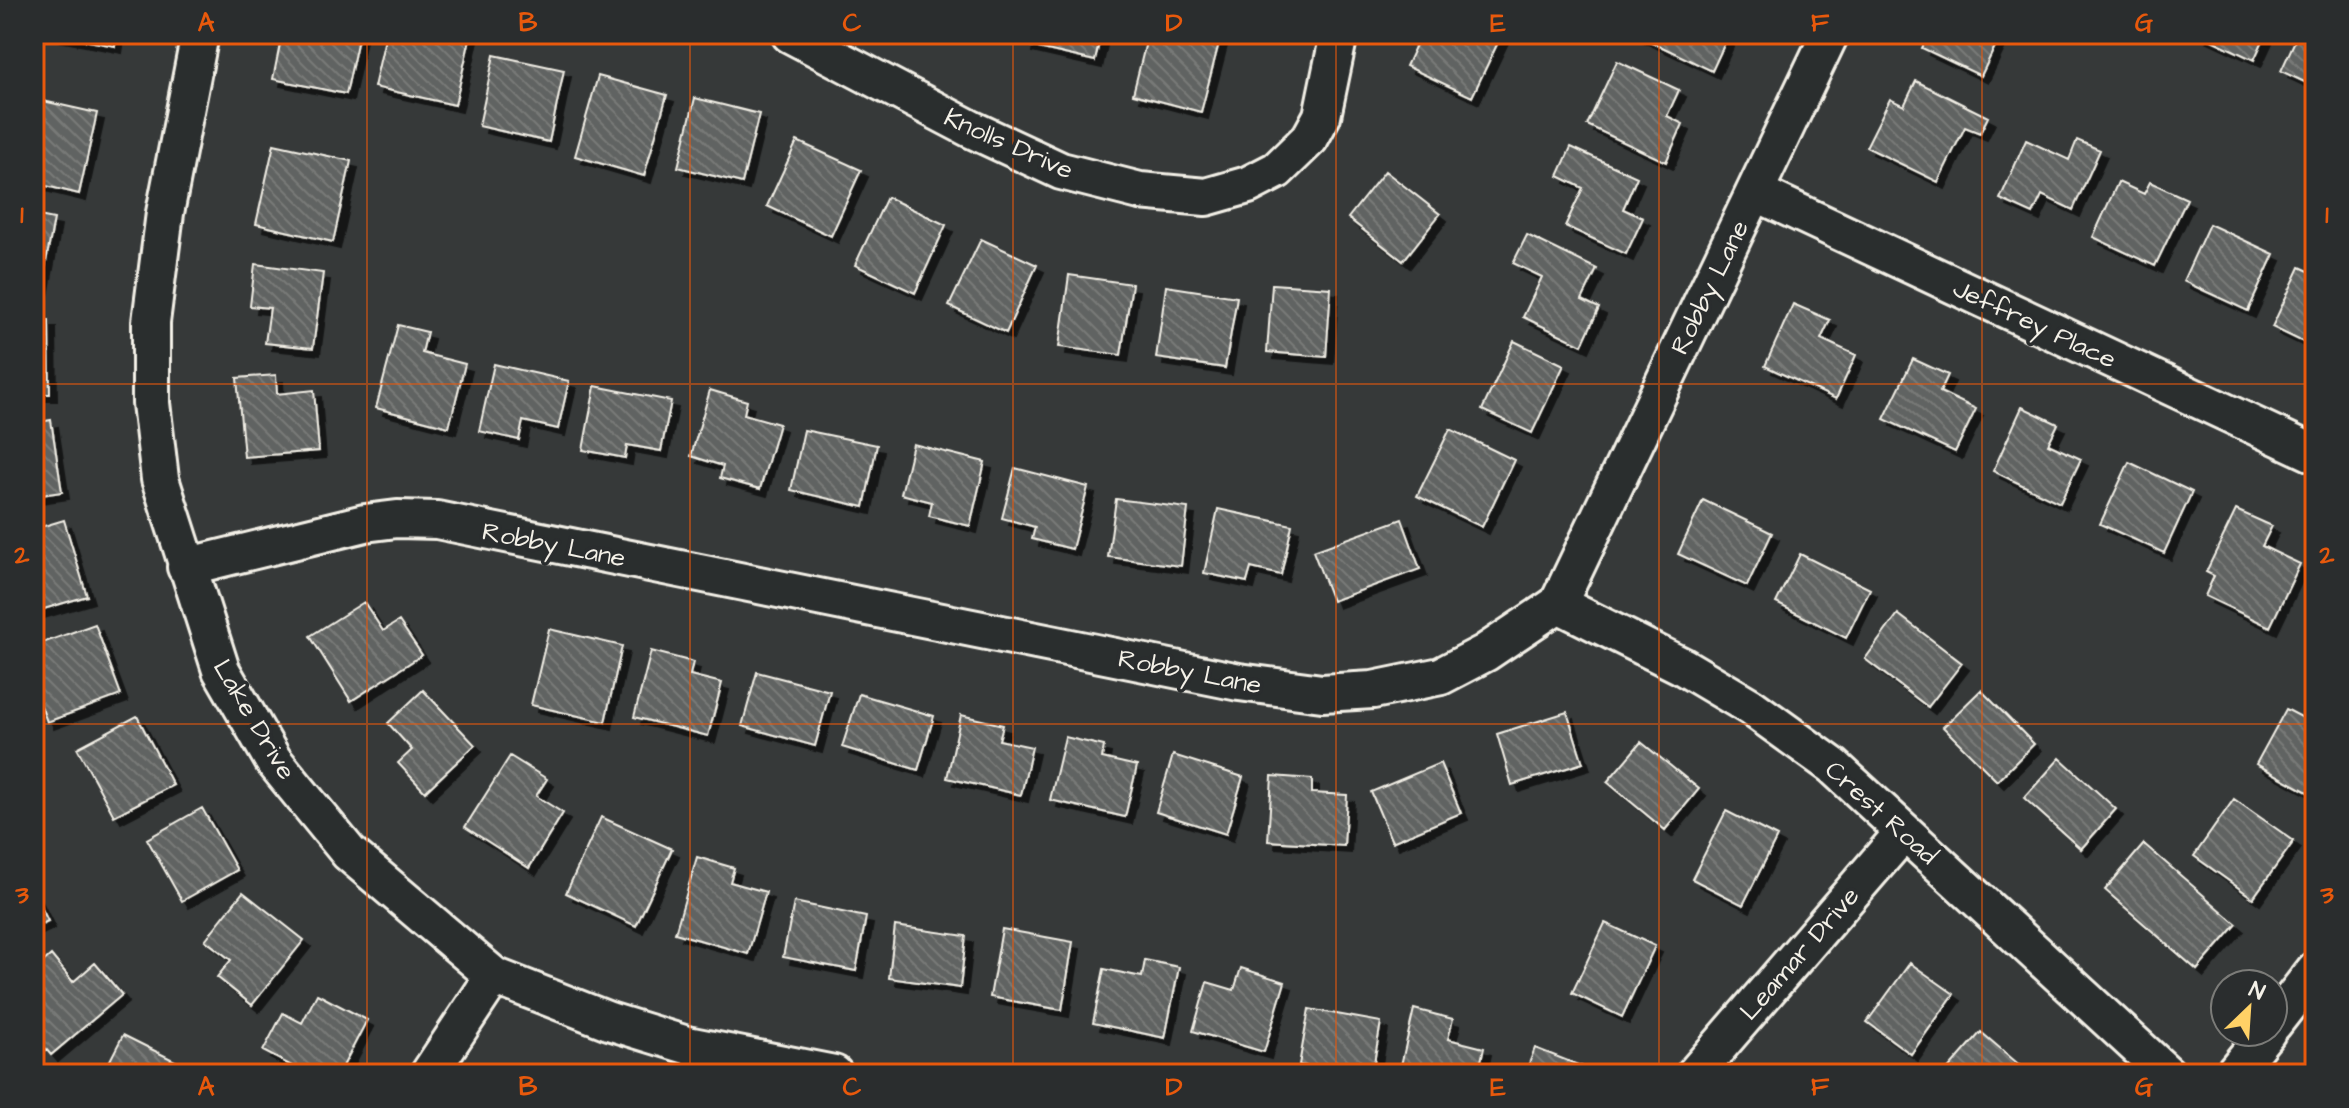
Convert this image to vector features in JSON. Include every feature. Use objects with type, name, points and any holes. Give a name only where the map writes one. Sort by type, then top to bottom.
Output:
[{"type":"street","name":"Lake Drive","points":[[200,34],[165,213],[151,322],[151,403],[160,479],[221,670],[273,760],[349,853],[494,976],[609,1021],[687,1045],[834,1074]]},
{"type":"street","name":"Knolls Drive","points":[[790,34],[971,129],[1061,171],[1140,191],[1206,197],[1248,185],[1277,170],[1310,138],[1322,116],[1339,34]]},
{"type":"street","name":"Robby Lane","points":[[186,567],[365,523],[397,519],[437,520],[1239,682],[1322,693],[1373,690],[1441,676],[1485,653],[1558,604],[1830,34]]},
{"type":"street","name":"Jeffrey Place","points":[[1755,192],[2315,454]]},
{"type":"street","name":"Crest Road","points":[[1558,604],[1682,666],[1751,707],[1833,766],[2167,1074]]},
{"type":"street","name":"Leamar Drive","points":[[1695,1074],[1904,832]]},
{"type":"street","points":[[2289,1003],[2315,970]]},
{"type":"street","points":[[429,1074],[494,976]]},
{"type":"street","points":[[2233,1074],[2254,1048]]},
{"type":"building","points":[[52,34],[117,34],[115,46]]},
{"type":"building","points":[[282,34],[359,34],[346,94],[273,79]]},
{"type":"building","points":[[386,34],[471,34],[455,105],[374,87]]},
{"type":"building","points":[[1027,34],[1101,34],[1095,61],[1025,45]]},
{"type":"building","points":[[1148,34],[1201,34],[1220,39],[1201,112],[1133,94]]},
{"type":"building","points":[[1421,34],[1501,36],[1472,97],[1406,66]]},
{"type":"building","points":[[1635,34],[1729,34],[1712,71]]},
{"type":"building","points":[[1929,34],[2001,34],[1981,76],[1922,48]]},
{"type":"building","points":[[2199,34],[2266,34],[2254,60]]},
{"type":"building","points":[[2298,34],[2315,34],[2315,87],[2281,71]]},
{"type":"building","points":[[494,55],[564,70],[549,142],[479,126]]},
{"type":"building","points":[[1617,61],[1679,90],[1667,116],[1683,124],[1666,162],[1587,125]]},
{"type":"building","points":[[598,76],[667,95],[644,176],[575,156]]},
{"type":"building","points":[[1916,81],[1988,117],[1980,133],[1965,127],[1938,182],[1866,147],[1890,99],[1904,106]]},
{"type":"building","points":[[695,98],[759,114],[742,183],[678,167]]},
{"type":"building","points":[[34,99],[97,113],[79,194],[34,183]]},
{"type":"building","points":[[2026,140],[2069,160],[2077,140],[2100,150],[2073,210],[2042,195],[2033,214],[2000,199]]},
{"type":"building","points":[[797,141],[861,170],[831,236],[767,206]]},
{"type":"building","points":[[274,144],[351,161],[333,242],[256,224]]},
{"type":"building","points":[[1571,147],[1637,177],[1623,209],[1643,218],[1626,254],[1565,226],[1583,188],[1558,176]]},
{"type":"building","points":[[1385,171],[1440,214],[1403,261],[1348,218]]},
{"type":"building","points":[[2118,182],[2144,194],[2150,182],[2187,199],[2155,266],[2093,237]]},
{"type":"building","points":[[887,197],[946,225],[915,293],[855,265]]},
{"type":"building","points":[[34,215],[54,219],[40,294],[34,293]]},
{"type":"building","points":[[2209,224],[2274,254],[2248,311],[2183,281]]},
{"type":"building","points":[[1527,235],[1597,269],[1582,300],[1599,308],[1582,345],[1523,317],[1542,277],[1513,263]]},
{"type":"building","points":[[981,239],[1037,265],[1006,333],[949,306]]},
{"type":"building","points":[[255,264],[323,273],[313,348],[265,343],[270,308],[250,306]]},
{"type":"building","points":[[2300,267],[2315,274],[2315,328],[2307,344],[2272,327]]},
{"type":"building","points":[[1069,275],[1132,284],[1121,355],[1059,347]]},
{"type":"building","points":[[1272,284],[1331,288],[1326,357],[1267,352]]},
{"type":"building","points":[[1166,286],[1237,297],[1225,368],[1156,358]]},
{"type":"building","points":[[1793,304],[1830,320],[1821,339],[1856,355],[1836,399],[1765,366]]},
{"type":"building","points":[[34,320],[49,320],[50,394],[34,394]]},
{"type":"building","points":[[398,325],[427,332],[422,353],[465,364],[449,427],[376,408]]},
{"type":"building","points":[[1514,341],[1564,365],[1532,433],[1482,410]]},
{"type":"building","points":[[1913,359],[1948,375],[1940,392],[1976,409],[1955,452],[1884,419]]},
{"type":"building","points":[[494,364],[569,381],[558,429],[523,421],[519,440],[479,431]]},
{"type":"building","points":[[276,375],[277,394],[314,390],[319,451],[244,457],[237,378]]},
{"type":"building","points":[[595,386],[671,401],[661,451],[627,445],[625,458],[583,450]]},
{"type":"building","points":[[710,390],[747,401],[744,414],[779,424],[760,489],[720,478],[723,466],[691,456]]},
{"type":"building","points":[[2022,407],[2058,424],[2048,444],[2081,459],[2060,503],[1993,471]]},
{"type":"building","points":[[51,420],[62,492],[34,496],[34,423]]},
{"type":"building","points":[[1450,429],[1514,460],[1482,527],[1417,496]]},
{"type":"building","points":[[804,430],[877,445],[864,507],[791,490]]},
{"type":"building","points":[[913,444],[985,462],[970,526],[929,516],[932,502],[901,494]]},
{"type":"building","points":[[2129,462],[2192,492],[2164,553],[2100,524]]},
{"type":"building","points":[[1015,468],[1088,487],[1072,549],[1032,539],[1035,527],[1002,518]]},
{"type":"building","points":[[1116,499],[1188,508],[1181,566],[1108,557]]},
{"type":"building","points":[[1703,500],[1772,533],[1747,586],[1678,554]]},
{"type":"building","points":[[1218,509],[1292,525],[1281,575],[1251,568],[1247,582],[1204,573]]},
{"type":"building","points":[[2236,510],[2272,526],[2262,546],[2300,564],[2270,627],[2205,596],[2214,576],[2206,572]]},
{"type":"building","points":[[1402,519],[1420,569],[1332,601],[1313,551]]},
{"type":"building","points":[[64,520],[87,596],[34,612],[34,529]]},
{"type":"building","points":[[1800,554],[1870,589],[1846,638],[1776,603]]},
{"type":"building","points":[[364,602],[383,631],[399,621],[422,655],[351,701],[310,636]]},
{"type":"building","points":[[1898,614],[1962,663],[1928,707],[1865,659]]},
{"type":"building","points":[[95,624],[121,695],[47,722],[34,686],[34,646]]},
{"type":"building","points":[[549,629],[622,646],[605,722],[531,705]]},
{"type":"building","points":[[651,651],[693,662],[690,675],[722,683],[708,736],[634,717]]},
{"type":"building","points":[[757,672],[830,691],[815,746],[742,726]]},
{"type":"building","points":[[423,690],[475,745],[425,792],[398,763],[412,750],[388,723]]},
{"type":"building","points":[[1981,690],[2034,744],[1997,781],[1943,727]]},
{"type":"building","points":[[859,694],[934,716],[918,770],[842,747]]},
{"type":"building","points":[[2286,709],[2315,724],[2315,796],[2256,764]]},
{"type":"building","points":[[1567,712],[1583,763],[1512,785],[1497,734]]},
{"type":"building","points":[[961,715],[1003,725],[999,740],[1032,747],[1021,795],[947,778]]},
{"type":"building","points":[[137,716],[173,785],[114,816],[77,748]]},
{"type":"building","points":[[1065,737],[1104,746],[1102,758],[1137,766],[1125,817],[1050,800]]},
{"type":"building","points":[[1641,742],[1699,789],[1665,830],[1607,782]]},
{"type":"building","points":[[1173,755],[1243,777],[1226,834],[1156,812]]},
{"type":"building","points":[[510,756],[547,779],[536,796],[563,813],[529,868],[465,827]]},
{"type":"building","points":[[2060,758],[2116,809],[2081,849],[2024,798]]},
{"type":"building","points":[[1440,763],[1461,813],[1392,842],[1371,792]]},
{"type":"building","points":[[1272,776],[1312,779],[1312,793],[1347,795],[1344,846],[1268,841]]},
{"type":"building","points":[[2234,799],[2294,841],[2253,898],[2194,856]]},
{"type":"building","points":[[202,808],[237,870],[182,901],[147,839]]},
{"type":"building","points":[[1726,811],[1777,837],[1743,905],[1692,879]]},
{"type":"building","points":[[601,817],[672,849],[636,926],[566,893]]},
{"type":"building","points":[[2144,844],[2237,924],[2197,970],[2105,890]]},
{"type":"building","points":[[697,857],[734,868],[730,882],[766,892],[748,954],[675,933]]},
{"type":"building","points":[[243,892],[304,940],[252,1005],[217,977],[231,960],[205,940]]},
{"type":"building","points":[[34,893],[48,921],[34,928]]},
{"type":"building","points":[[794,902],[866,917],[856,971],[783,957]]},
{"type":"building","points":[[1605,923],[1655,946],[1622,1017],[1572,993]]},
{"type":"building","points":[[895,926],[966,936],[960,988],[889,978]]},
{"type":"building","points":[[1002,929],[1073,942],[1062,1010],[990,997]]},
{"type":"building","points":[[51,955],[73,982],[95,963],[122,995],[51,1055],[34,1035],[34,970]]},
{"type":"building","points":[[1145,960],[1179,967],[1165,1038],[1093,1023],[1104,969],[1142,977]]},
{"type":"building","points":[[1910,963],[1954,994],[1911,1054],[1867,1022]]},
{"type":"building","points":[[1241,968],[1285,982],[1264,1052],[1193,1031],[1207,982],[1234,990]]},
{"type":"building","points":[[317,994],[367,1020],[339,1074],[307,1074],[263,1051],[283,1013],[302,1023]]},
{"type":"building","points":[[1309,1009],[1381,1022],[1372,1074],[1352,1074],[1299,1065]]},
{"type":"building","points":[[1414,1009],[1453,1019],[1448,1039],[1484,1048],[1478,1074],[1399,1074]]},
{"type":"building","points":[[1981,1032],[2030,1074],[1944,1074]]},
{"type":"building","points":[[123,1035],[193,1070],[191,1074],[103,1074]]},
{"type":"building","points":[[1535,1048],[1586,1068],[1584,1074],[1525,1074]]}]
